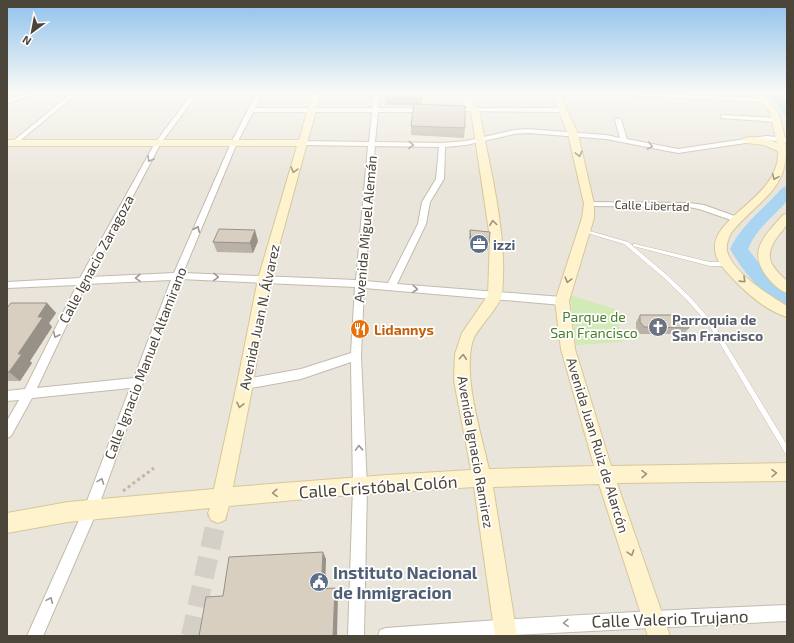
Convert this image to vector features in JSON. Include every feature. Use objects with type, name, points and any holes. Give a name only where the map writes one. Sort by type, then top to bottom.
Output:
[{"type":"main road","name":"Avenida Juan N. Álvarez","points":[[219,505],[245,384],[264,279],[308,122]]},
{"type":"main road","points":[[477,122],[496,238],[495,296]]},
{"type":"main road","name":"Avenida Juan Ruiz de Alarcón","points":[[568,122],[573,134],[589,204],[588,218],[568,276],[562,302],[568,349],[605,474],[659,636]]},
{"type":"main road","points":[[778,122],[783,142],[783,157],[774,182],[760,199],[737,220],[721,243],[722,253],[728,264],[743,281],[767,301],[787,312]]},
{"type":"main road","points":[[747,140],[783,142]]},
{"type":"main road","points":[[9,145],[302,143]]},
{"type":"main road","points":[[787,217],[765,245],[762,257],[768,270],[787,288]]},
{"type":"main road","name":"Avenida Ignacio Ramirez","points":[[495,296],[467,337],[462,354],[462,381],[482,478],[505,631]]},
{"type":"main road","name":"Calle Cristóbal Colón","points":[[7,523],[68,512],[100,509],[219,505],[360,486],[482,478],[605,474],[787,472]]},
{"type":"street","points":[[9,145],[38,122]]},
{"type":"street","name":"Calle Ignacio Zaragoza","points":[[7,432],[28,395],[82,281],[158,143],[174,122]]},
{"type":"street","name":"Calle Ignacio Manuel Altamirano","points":[[35,636],[90,511],[177,276],[244,122]]},
{"type":"street","name":"Avenida Miguel Alemán","points":[[356,636],[360,486],[356,356],[365,219],[374,122]]},
{"type":"street","points":[[619,122],[624,140]]},
{"type":"street","points":[[302,143],[442,145],[528,131],[573,134],[624,140],[667,150],[678,151],[747,140]]},
{"type":"street","points":[[391,287],[422,224],[426,202],[440,179],[442,145]]},
{"type":"street","name":"Calle Libertad","points":[[589,204],[689,205],[706,209],[737,220]]},
{"type":"street","points":[[7,284],[177,276],[361,284],[562,302]]},
{"type":"street","points":[[245,384],[300,374],[356,356]]},
{"type":"street","points":[[7,396],[28,395],[137,382]]},
{"type":"street","name":"Calle Valerio Trujano","points":[[386,636],[505,631],[652,618],[787,613]]},
{"type":"lane","points":[[583,231],[626,243],[665,276],[689,299],[711,324],[787,451]]},
{"type":"lane","points":[[635,245],[710,264],[728,264]]},
{"type":"path","points":[[118,495],[154,468]]},
{"type":"shaded area","points":[[7,122],[787,122],[787,636],[7,636]]},
{"type":"shaded area","points":[[411,122],[473,122],[475,138],[443,142],[409,141]]},
{"type":"green space","name":"Parque de San Francisco","points":[[570,295],[615,309],[623,342],[576,345]]},
{"type":"building","points":[[412,122],[465,122],[465,128],[411,126]]},
{"type":"building","points":[[219,229],[255,230],[250,243],[213,242]]},
{"type":"building","points":[[470,230],[490,232],[489,243],[471,242]]},
{"type":"building","points":[[11,303],[47,303],[38,317],[43,317],[18,354],[22,354],[9,372],[7,372],[7,308]]},
{"type":"building","points":[[640,315],[676,315],[686,319],[689,328],[644,327],[640,322]]},
{"type":"building","points":[[323,552],[321,589],[335,588],[333,636],[199,636],[206,597],[223,596],[229,557]]},
{"type":"waterway","points":[[787,191],[754,225],[743,240],[739,249],[754,271],[787,298]]},
{"type":"tunnel","points":[[191,636],[218,513]]},
{"type":"place","name":"izzi","points":[[479,244]]},
{"type":"place","name":"Parroquia de San Francisco","points":[[658,327]]},
{"type":"place","name":"Lidannys","points":[[360,329]]},
{"type":"place","name":"Instituto Nacional de Inmigracion","points":[[319,582]]}]
